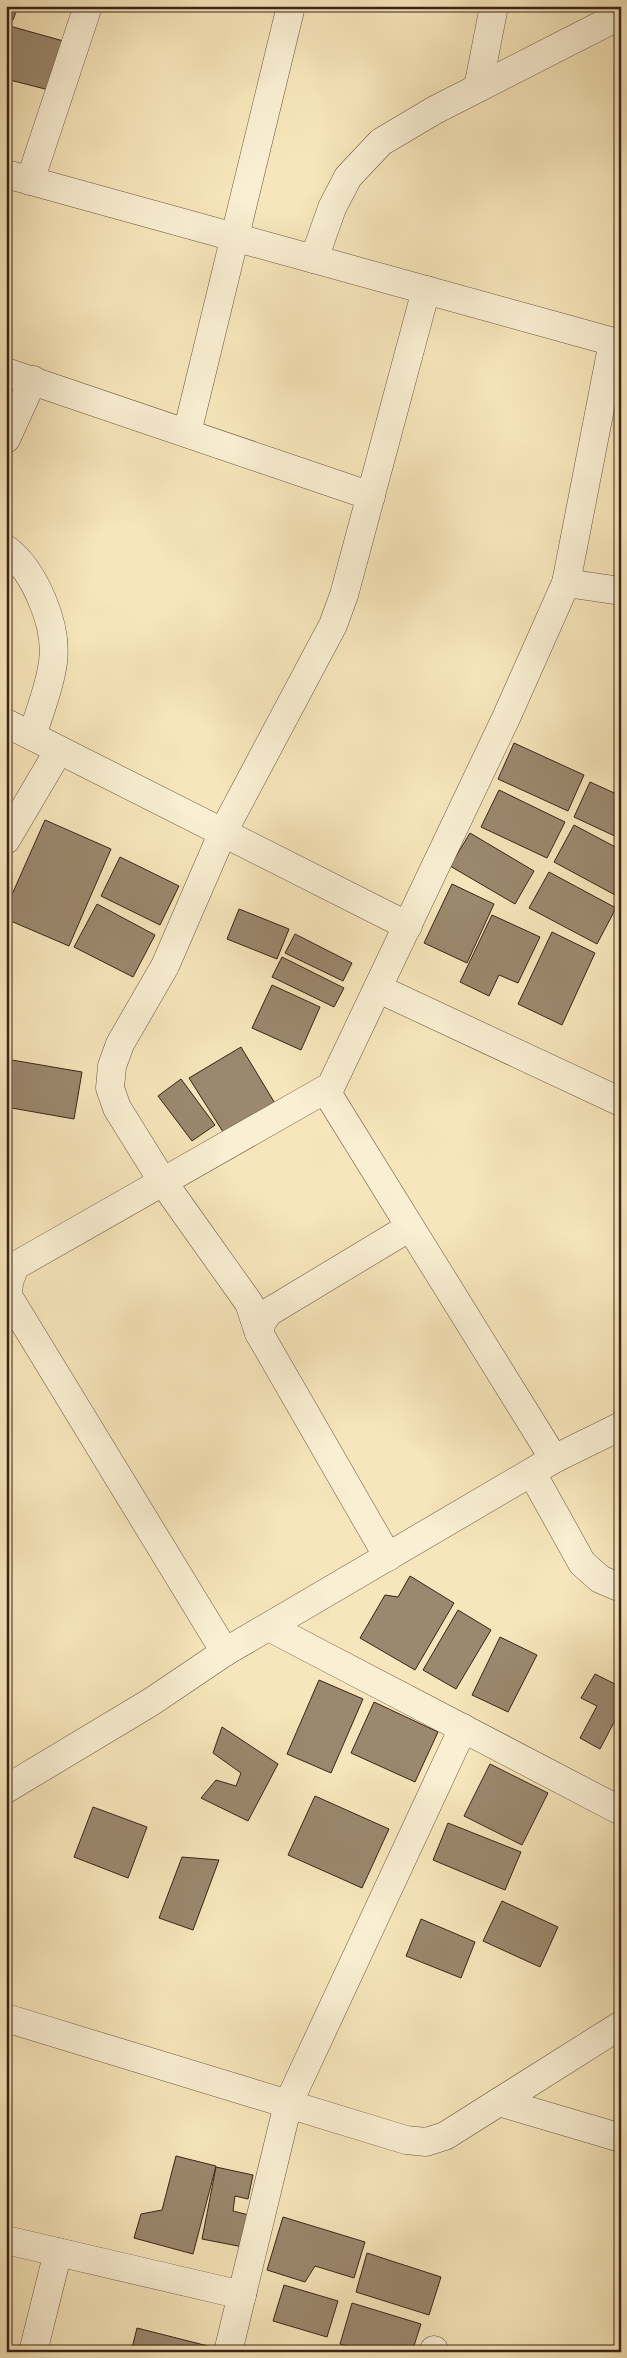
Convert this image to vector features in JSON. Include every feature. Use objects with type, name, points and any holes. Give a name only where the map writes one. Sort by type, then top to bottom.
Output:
[{"type":"street","points":[[88,6],[18,177],[617,343],[566,583],[506,718],[379,989],[331,1086],[326,1091],[15,1266],[9,1282],[8,1296],[225,1652]]},
{"type":"street","points":[[187,433],[291,6]]},
{"type":"street","points":[[478,88],[494,6]]},
{"type":"street","points":[[314,259],[332,208],[348,177],[381,142],[478,88],[620,18]]},
{"type":"street","points":[[388,1557],[260,1333],[249,1303],[162,1182],[117,1108],[110,1088],[112,1066],[120,1044],[166,966],[223,832],[333,625],[344,595],[426,290]]},
{"type":"street","points":[[6,372],[371,496]]},
{"type":"street","points":[[6,440],[32,380]]},
{"type":"street","points":[[6,549],[14,555],[37,589],[51,626],[53,662],[32,736]]},
{"type":"street","points":[[566,583],[621,592]]},
{"type":"street","points":[[6,723],[408,926]]},
{"type":"street","points":[[6,840],[59,750]]},
{"type":"street","points":[[379,989],[621,1102]]},
{"type":"street","points":[[326,1091],[410,1227],[543,1466],[582,1563],[600,1579],[621,1588]]},
{"type":"street","points":[[260,1333],[262,1322],[269,1312],[410,1227]]},
{"type":"street","points":[[6,1789],[144,1706],[225,1652],[543,1466],[621,1426]]},
{"type":"street","points":[[269,1627],[621,1811]]},
{"type":"street","points":[[228,2352],[288,2104],[463,1728]]},
{"type":"street","points":[[6,2018],[406,2140],[426,2142],[445,2136],[621,2025]]},
{"type":"street","points":[[499,2102],[621,2138]]},
{"type":"street","points":[[6,2240],[242,2295]]},
{"type":"street","points":[[33,2352],[58,2252]]},
{"type":"building","points":[[6,6],[18,6],[13,20],[6,19]]},
{"type":"building","points":[[6,25],[67,42],[53,91],[6,79]]},
{"type":"building","points":[[514,743],[584,775],[568,811],[498,779]]},
{"type":"building","points":[[590,782],[621,796],[621,839],[574,817]]},
{"type":"building","points":[[499,790],[565,822],[547,858],[481,827]]},
{"type":"building","points":[[45,820],[111,849],[69,946],[6,919],[6,908]]},
{"type":"building","points":[[574,825],[621,850],[621,889],[617,896],[554,862]]},
{"type":"building","points":[[470,833],[534,871],[515,904],[450,866]]},
{"type":"building","points":[[120,857],[179,886],[160,925],[101,896]]},
{"type":"building","points":[[549,872],[616,908],[597,944],[529,908]]},
{"type":"building","points":[[452,884],[494,904],[467,963],[424,943]]},
{"type":"building","points":[[97,904],[155,935],[133,977],[74,947]]},
{"type":"building","points":[[239,909],[289,929],[277,959],[227,939]]},
{"type":"building","points":[[492,915],[540,937],[518,983],[499,975],[489,996],[460,982]]},
{"type":"building","points":[[552,932],[595,953],[562,1025],[518,1004]]},
{"type":"building","points":[[295,934],[352,963],[343,981],[285,953]]},
{"type":"building","points":[[282,957],[344,988],[334,1007],[272,977]]},
{"type":"building","points":[[272,985],[320,1007],[301,1050],[252,1028]]},
{"type":"building","points":[[241,1047],[276,1105],[225,1135],[189,1078]]},
{"type":"building","points":[[6,1059],[82,1072],[74,1119],[6,1107]]},
{"type":"building","points":[[181,1079],[215,1125],[192,1141],[158,1096]]},
{"type":"building","points":[[410,1576],[454,1603],[415,1670],[360,1638],[385,1595],[398,1597]]},
{"type":"building","points":[[458,1610],[491,1630],[456,1689],[423,1670]]},
{"type":"building","points":[[500,1637],[537,1655],[508,1712],[472,1695]]},
{"type":"building","points":[[595,1674],[621,1687],[621,1709],[600,1749],[580,1738],[597,1706],[581,1698]]},
{"type":"building","points":[[319,1680],[363,1699],[331,1773],[287,1754]]},
{"type":"building","points":[[374,1702],[438,1732],[415,1782],[351,1753]]},
{"type":"building","points":[[222,1727],[278,1764],[248,1821],[201,1798],[216,1780],[236,1786],[241,1773],[213,1753]]},
{"type":"building","points":[[490,1764],[548,1793],[522,1845],[464,1816]]},
{"type":"building","points":[[315,1796],[389,1829],[362,1888],[288,1855]]},
{"type":"building","points":[[93,1807],[147,1827],[128,1878],[74,1857]]},
{"type":"building","points":[[448,1823],[521,1852],[505,1890],[433,1860]]},
{"type":"building","points":[[182,1857],[219,1860],[193,1930],[159,1918]]},
{"type":"building","points":[[502,1901],[558,1927],[540,1967],[483,1941]]},
{"type":"building","points":[[421,1919],[475,1942],[461,1978],[406,1956]]},
{"type":"building","points":[[176,2156],[216,2166],[193,2254],[134,2238],[141,2214],[162,2210]]},
{"type":"building","points":[[216,2167],[253,2175],[248,2199],[235,2196],[233,2211],[249,2215],[243,2247],[202,2239]]},
{"type":"building","points":[[283,2217],[365,2242],[354,2278],[315,2266],[305,2282],[267,2270]]},
{"type":"building","points":[[367,2253],[441,2277],[429,2315],[356,2292]]},
{"type":"building","points":[[284,2285],[338,2301],[327,2337],[273,2321]]},
{"type":"building","points":[[352,2303],[421,2324],[412,2352],[367,2352],[340,2344]]},
{"type":"building","points":[[137,2328],[208,2346],[206,2352],[131,2352]]}]
